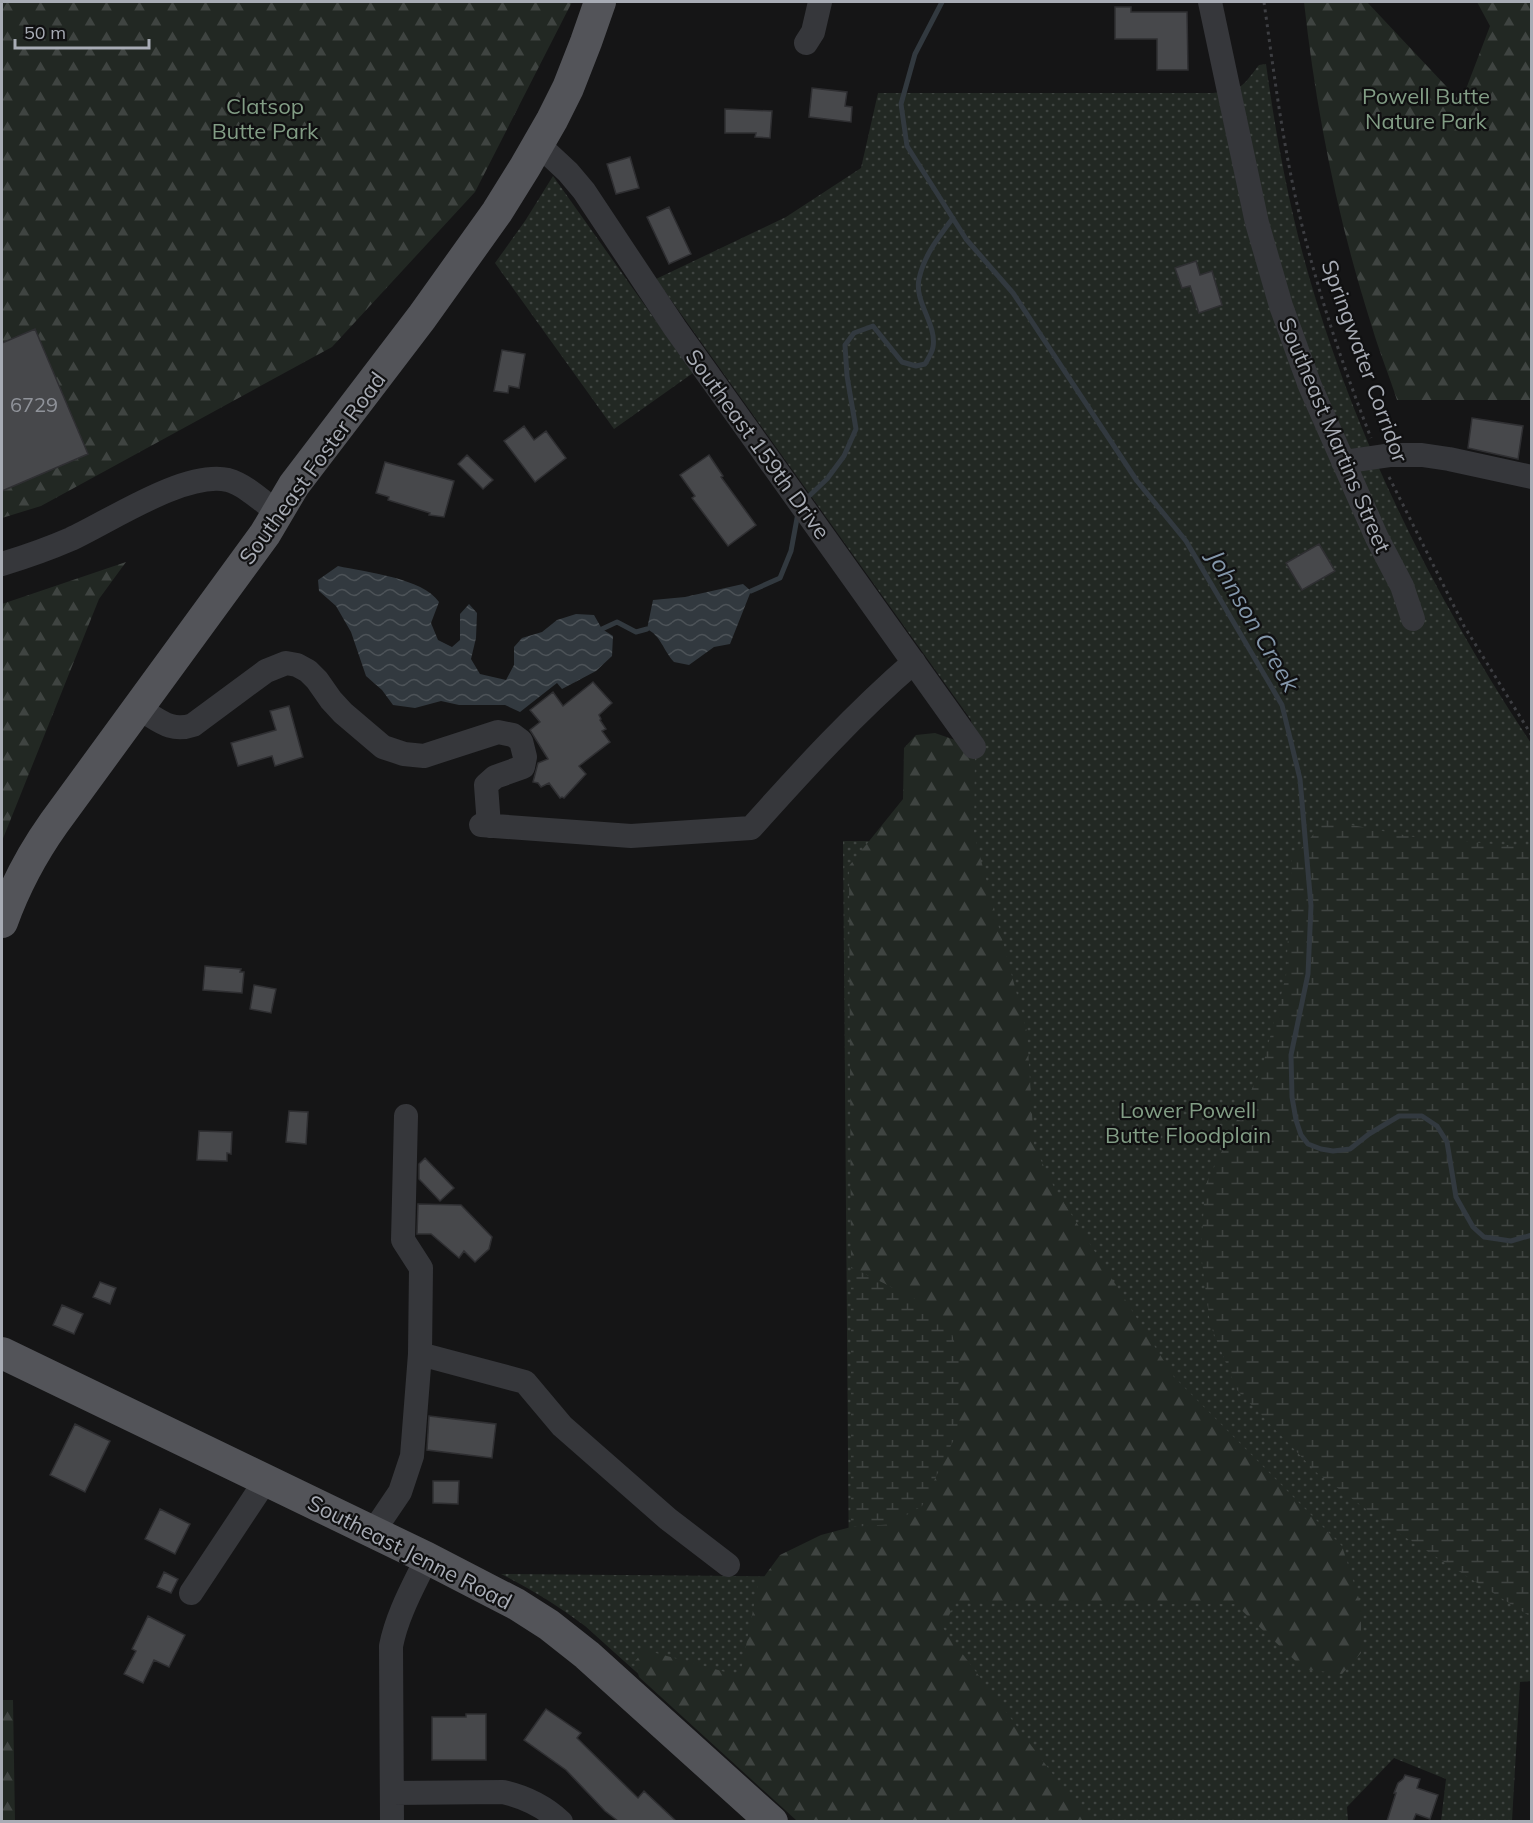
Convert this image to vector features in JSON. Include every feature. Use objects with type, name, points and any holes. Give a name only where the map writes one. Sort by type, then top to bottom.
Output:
[{"type":"main road","name":"Southeast Foster Road","points":[[2,922],[17,883],[40,843],[265,534],[294,485],[422,317],[497,212],[539,145],[568,87],[600,2]]},
{"type":"main road","name":"Southeast Jenne Road","points":[[2,1355],[266,1480],[516,1604],[549,1625],[587,1655],[772,1821]]},
{"type":"street","points":[[806,43],[813,32],[820,2]]},
{"type":"street","name":"Southeast Martins Street","points":[[1210,2],[1257,224],[1281,306],[1310,386],[1377,538],[1402,586],[1413,619]]},
{"type":"street","name":"Southeast 159th Drive","points":[[539,145],[568,172],[584,191],[675,328],[974,747]]},
{"type":"street","points":[[1343,462],[1379,457],[1435,456],[1532,477]]},
{"type":"street","points":[[2,564],[58,544],[158,495],[206,478],[238,484],[278,513]]},
{"type":"street","points":[[138,708],[172,728],[183,728],[193,725],[266,671],[286,663],[297,665],[308,670],[343,713],[383,747],[404,754],[424,756],[498,732],[513,735],[521,741],[525,757],[522,767],[495,777],[486,785],[485,825],[631,836],[751,828],[820,752],[878,693],[914,662]]},
{"type":"street","points":[[373,1532],[400,1492],[412,1456],[420,1354],[421,1268],[403,1240],[406,1116]]},
{"type":"street","points":[[420,1354],[525,1382],[562,1426],[668,1519],[728,1565]]},
{"type":"street","points":[[191,1593],[266,1480]]},
{"type":"street","points":[[392,1821],[391,1646],[394,1629],[403,1607],[427,1558]]},
{"type":"street","points":[[392,1793],[503,1792],[521,1796],[539,1805],[561,1821]]},
{"type":"path","name":"Springwater Corridor","points":[[1264,2],[1286,151],[1304,234],[1342,360],[1379,457],[1464,626],[1532,736]]},
{"type":"green space","name":"Clatsop Butte Park","points":[[2,2],[572,2],[475,192],[332,347],[41,506],[2,518]]},
{"type":"green space","name":"Powell Butte Nature Park","points":[[1304,2],[1367,2],[1461,102],[1490,26],[1477,2],[1531,2],[1531,400],[1397,400],[1360,287],[1339,207],[1315,84]]},
{"type":"green space","name":"Lower Powell Butte Floodplain","points":[[1266,64],[1280,154],[1300,242],[1335,358],[1357,416],[1407,529],[1436,584],[1466,638],[1531,743],[1532,1681],[1520,1682],[1512,1821],[1441,1821],[1446,1779],[1394,1758],[1347,1807],[1348,1821],[802,1821],[585,1626],[544,1598],[501,1574],[849,1577],[843,841],[906,841],[906,745],[958,745],[974,750],[971,720],[656,279],[786,217],[861,168],[878,93],[1213,93],[1240,86],[1259,65]]},
{"type":"green space","points":[[553,176],[693,373],[614,429],[495,263]]},
{"type":"green space","points":[[126,562],[99,599],[2,841],[2,604]]},
{"type":"green space","points":[[935,733],[958,741],[975,756],[974,834],[1027,1032],[1034,1146],[1054,1187],[1174,1377],[1342,1546],[1361,1605],[1361,1653],[1342,1674],[1304,1669],[1235,1604],[955,1603],[943,1628],[1073,1801],[1098,1822],[797,1821],[639,1677],[635,1661],[645,1650],[740,1676],[758,1585],[780,1555],[821,1535],[851,1527],[891,1524],[915,1299],[851,1267],[849,866],[903,799],[904,748],[916,735]]},
{"type":"green space","points":[[1326,820],[1419,838],[1531,847],[1531,1617],[1400,1534],[1317,1473],[1237,1390],[1210,1324],[1201,1254],[1205,1186],[1262,1068],[1286,976],[1292,859]]},
{"type":"green space","points":[[851,1267],[915,1299],[951,1330],[961,1367],[957,1433],[922,1506],[891,1524],[851,1527]]},
{"type":"green space","points":[[2,1700],[13,1700],[15,1821],[2,1821]]},
{"type":"water","points":[[338,566],[393,577],[420,587],[431,594],[439,602],[431,623],[438,640],[452,647],[460,640],[460,614],[469,604],[477,613],[476,638],[471,659],[480,674],[506,680],[514,665],[514,647],[522,638],[542,632],[557,620],[576,614],[594,615],[602,629],[613,636],[612,656],[596,671],[562,689],[557,683],[520,712],[505,705],[459,705],[441,701],[415,708],[393,705],[382,690],[366,676],[351,632],[336,606],[319,591],[318,580]]},
{"type":"water","points":[[743,584],[751,591],[730,644],[714,647],[689,665],[674,662],[656,635],[647,629],[653,600],[685,597]]},
{"type":"building","points":[[1115,7],[1131,7],[1131,12],[1187,12],[1188,70],[1157,70],[1157,39],[1115,39]]},
{"type":"building","points":[[812,88],[847,92],[845,106],[852,107],[851,122],[809,117]]},
{"type":"building","points":[[725,109],[772,111],[770,138],[755,137],[756,133],[725,133]]},
{"type":"building","points":[[630,157],[639,188],[616,194],[607,164]]},
{"type":"building","points":[[669,207],[691,254],[669,264],[647,217]]},
{"type":"building","points":[[1196,261],[1200,275],[1212,271],[1222,305],[1199,313],[1190,286],[1182,288],[1175,268]]},
{"type":"building","points":[[35,329],[88,454],[2,491],[2,343]]},
{"type":"building","points":[[502,350],[525,354],[519,388],[509,386],[508,393],[494,391]]},
{"type":"building","points":[[1472,418],[1523,426],[1518,459],[1468,448]]},
{"type":"building","points":[[524,426],[534,440],[546,431],[566,458],[535,482],[504,441]]},
{"type":"building","points":[[467,455],[493,480],[483,489],[458,464]]},
{"type":"building","points":[[709,455],[723,476],[721,477],[756,525],[728,546],[692,498],[695,496],[680,475]]},
{"type":"building","points":[[385,462],[454,481],[444,517],[429,515],[430,513],[388,500],[389,497],[376,493]]},
{"type":"building","points":[[1319,544],[1335,571],[1302,590],[1286,563]]},
{"type":"building","points":[[593,682],[612,703],[599,715],[606,729],[602,731],[610,742],[579,766],[586,774],[564,798],[560,798],[549,783],[541,787],[538,783],[533,782],[538,763],[548,759],[530,730],[540,722],[530,710],[553,692],[563,706]]},
{"type":"building","points":[[289,706],[303,757],[275,766],[272,756],[238,766],[231,743],[276,730],[270,711]]},
{"type":"building","points":[[205,966],[241,969],[240,972],[244,972],[242,993],[203,990]]},
{"type":"building","points":[[254,985],[276,989],[271,1013],[250,1009]]},
{"type":"building","points":[[289,1111],[308,1112],[306,1144],[286,1142]]},
{"type":"building","points":[[199,1131],[232,1132],[231,1154],[227,1153],[227,1161],[197,1160]]},
{"type":"building","points":[[425,1158],[454,1188],[440,1201],[419,1179],[419,1164]]},
{"type":"building","points":[[418,1204],[461,1205],[492,1237],[489,1249],[475,1262],[464,1251],[459,1258],[431,1234],[417,1234]]},
{"type":"building","points":[[100,1282],[116,1288],[110,1304],[93,1297]]},
{"type":"building","points":[[62,1305],[83,1314],[74,1334],[53,1325]]},
{"type":"building","points":[[429,1416],[496,1424],[492,1458],[427,1450]]},
{"type":"building","points":[[75,1424],[110,1441],[85,1492],[50,1475]]},
{"type":"building","points":[[433,1481],[459,1481],[458,1504],[433,1503]]},
{"type":"building","points":[[160,1509],[190,1524],[175,1554],[145,1539]]},
{"type":"building","points":[[164,1572],[178,1579],[171,1593],[157,1587]]},
{"type":"building","points":[[148,1616],[185,1635],[169,1667],[154,1660],[143,1683],[124,1674],[136,1651],[132,1649]]},
{"type":"building","points":[[546,1709],[581,1733],[577,1738],[638,1798],[644,1791],[676,1821],[618,1821],[605,1811],[566,1770],[524,1740]]},
{"type":"building","points":[[466,1714],[486,1714],[486,1760],[432,1760],[432,1717],[466,1717]]},
{"type":"building","points":[[1405,1775],[1420,1779],[1417,1788],[1438,1795],[1430,1819],[1416,1814],[1413,1821],[1387,1821],[1396,1793],[1394,1793],[1398,1783]]},
{"type":"waterway","name":"Johnson Creek","points":[[942,2],[915,54],[901,104],[907,146],[966,239],[1013,293],[1137,481],[1186,541],[1282,705],[1300,779],[1311,906],[1308,974],[1291,1055],[1292,1097],[1301,1135],[1308,1144],[1321,1149],[1333,1151],[1350,1149],[1369,1134],[1399,1116],[1422,1116],[1437,1126],[1447,1142],[1456,1197],[1473,1227],[1484,1237],[1511,1241],[1532,1235]]},
{"type":"waterway","points":[[806,499],[827,479],[844,456],[856,429],[847,376],[845,345],[854,333],[873,326],[902,362],[916,366],[925,364],[930,356],[933,347],[932,330],[920,296],[919,279],[928,254],[953,218]]},
{"type":"waterway","points":[[751,591],[780,578],[791,551],[798,513]]},
{"type":"waterway","points":[[602,629],[617,622],[636,632],[647,629]]}]
